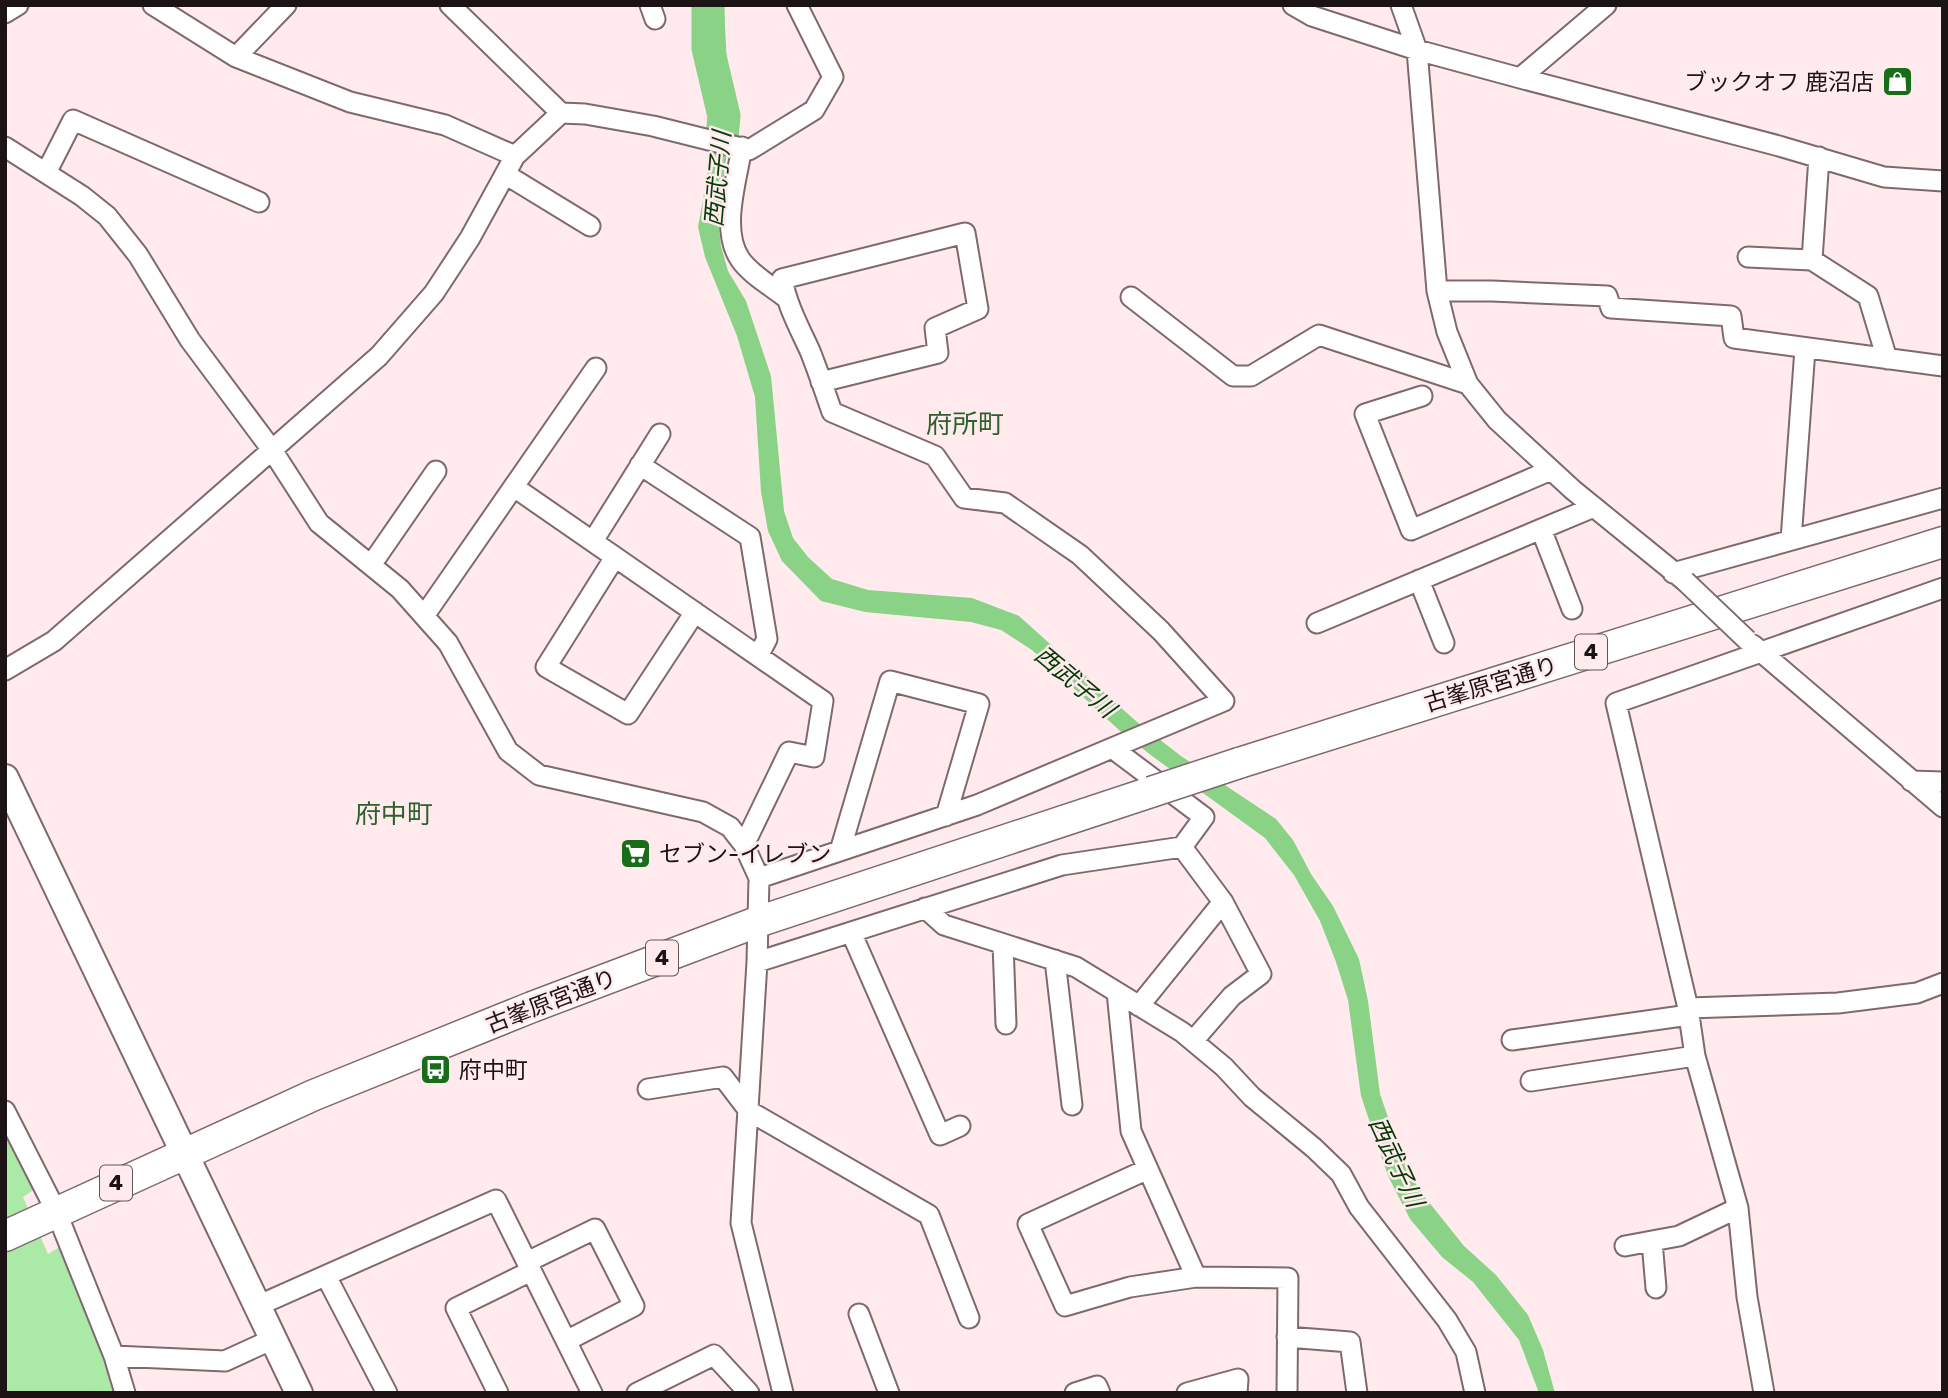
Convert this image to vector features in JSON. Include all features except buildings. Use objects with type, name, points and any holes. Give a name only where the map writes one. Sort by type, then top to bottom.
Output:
[{"type":"main road","name":"古峯原宮通り","points":[[5,1236],[185,1152],[440,1044],[757,922],[1239,763],[1943,542]]},
{"type":"street","points":[[5,13],[18,5]]},
{"type":"street","points":[[153,5],[236,57],[350,102],[444,124],[515,156]]},
{"type":"street","points":[[236,57],[286,5]]},
{"type":"street","points":[[450,5],[561,113],[585,114],[653,126],[749,150],[814,110],[834,77],[797,5]]},
{"type":"street","points":[[1293,5],[1312,16],[1417,50],[1819,157],[1884,177],[1943,181]]},
{"type":"street","points":[[1401,5],[1417,50],[1437,291],[1447,331],[1468,384],[1497,420],[1550,470],[1679,577],[1754,646],[1943,807]]},
{"type":"street","points":[[1520,78],[1600,8]]},
{"type":"street","points":[[5,670],[54,641],[379,356],[434,293],[470,238],[515,156],[561,113]]},
{"type":"street","points":[[46,173],[73,120],[259,202]]},
{"type":"street","points":[[5,147],[107,216],[138,255],[190,340],[272,450],[319,523],[400,589],[448,643],[508,751],[540,775],[703,812],[730,827],[744,845],[759,878],[757,962],[741,1223],[783,1393]]},
{"type":"street","points":[[742,147],[729,224],[735,250],[741,261],[785,297]]},
{"type":"street","points":[[1812,260],[1819,157]]},
{"type":"street","points":[[505,174],[590,226]]},
{"type":"street","points":[[759,878],[977,805],[1224,701],[1161,631],[1080,555],[1004,503],[964,498],[936,456],[832,412],[785,297],[782,279],[965,233],[978,309],[935,328],[938,353],[821,382]]},
{"type":"street","points":[[1748,257],[1812,260],[1868,296],[1887,359]]},
{"type":"street","points":[[1437,291],[1492,290],[1607,296],[1611,308],[1731,316],[1734,338],[1943,366]]},
{"type":"street","points":[[1131,297],[1233,376],[1251,376],[1319,335],[1468,384]]},
{"type":"street","points":[[1791,540],[1805,349]]},
{"type":"street","points":[[424,616],[596,368]]},
{"type":"street","points":[[1422,396],[1365,414],[1411,530],[1550,470]]},
{"type":"street","points":[[593,541],[660,434]]},
{"type":"street","points":[[640,465],[750,537],[767,639],[758,656]]},
{"type":"street","points":[[371,565],[436,471]]},
{"type":"street","points":[[514,487],[823,701],[814,757],[789,752],[744,845]]},
{"type":"street","points":[[1679,577],[1791,540],[1943,498]]},
{"type":"street","points":[[1317,624],[1594,507]]},
{"type":"street","points":[[1541,529],[1572,608]]},
{"type":"street","points":[[615,556],[546,667],[628,713],[695,612]]},
{"type":"street","points":[[1419,580],[1444,643]]},
{"type":"street","points":[[1765,1393],[1747,1297],[1738,1208],[1695,1056],[1688,1012],[1616,703],[1754,646],[1943,588]]},
{"type":"street","points":[[840,851],[890,681],[979,704],[946,816]]},
{"type":"street","points":[[757,962],[1062,865],[1182,847],[1203,817],[1112,748]]},
{"type":"street","points":[[5,778],[299,1393]]},
{"type":"street","points":[[1912,780],[1943,782]]},
{"type":"street","points":[[1182,847],[1223,902],[1261,975],[1232,996],[1193,1041]]},
{"type":"street","points":[[1139,1006],[1223,902]]},
{"type":"street","points":[[925,908],[944,925],[1076,967],[1193,1041],[1224,1067],[1252,1097],[1341,1174],[1359,1207],[1447,1320],[1466,1352],[1475,1393]]},
{"type":"street","points":[[850,932],[940,1135],[960,1126]]},
{"type":"street","points":[[1003,944],[1006,1024]]},
{"type":"street","points":[[1055,960],[1072,1105]]},
{"type":"street","points":[[1512,1040],[1688,1012],[1838,1003],[1917,993],[1943,983]]},
{"type":"street","points":[[1117,992],[1131,1131],[1196,1277]]},
{"type":"street","points":[[1531,1081],[1695,1056]]},
{"type":"street","points":[[648,1089],[723,1077],[749,1111],[929,1215],[969,1318]]},
{"type":"street","points":[[5,1111],[114,1356],[125,1393]]},
{"type":"street","points":[[1148,1169],[1028,1224],[1065,1306],[1130,1287],[1196,1277],[1287,1279],[1287,1393]]},
{"type":"street","points":[[257,1306],[496,1200],[592,1393]]},
{"type":"street","points":[[1625,1247],[1679,1236],[1738,1208]]},
{"type":"street","points":[[498,1393],[456,1308],[595,1229],[634,1306],[566,1341]]},
{"type":"street","points":[[1652,1241],[1656,1288]]},
{"type":"street","points":[[326,1276],[387,1393]]},
{"type":"street","points":[[859,1314],[889,1393]]},
{"type":"street","points":[[1287,1337],[1350,1342],[1357,1393]]},
{"type":"street","points":[[114,1356],[225,1361],[273,1339]]},
{"type":"street","points":[[637,1393],[714,1355],[749,1393]]},
{"type":"street","points":[[1187,1393],[1238,1379],[1237,1393]]},
{"type":"street","points":[[1075,1393],[1097,1386],[1100,1393]]},
{"type":"shaded area","points":[[5,1132],[35,1189],[23,1197],[48,1254],[61,1246],[87,1305],[117,1393],[5,1393]]},
{"type":"water","points":[[712,5],[724,5],[730,129],[718,220],[721,246],[728,271],[746,301],[771,376],[784,511],[793,538],[808,557],[832,579],[868,590],[972,598],[1019,616],[1137,722],[1181,756],[1276,819],[1293,840],[1311,874],[1333,906],[1359,959],[1368,1001],[1380,1094],[1402,1158],[1420,1191],[1464,1246],[1496,1275],[1528,1315],[1543,1350],[1555,1393],[1539,1393],[1519,1340],[1473,1282],[1442,1257],[1410,1219],[1388,1176],[1361,1096],[1348,1000],[1336,962],[1320,921],[1294,875],[1265,838],[1119,730],[1032,650],[1001,630],[971,622],[865,612],[821,601],[782,561],[768,531],[761,492],[755,397],[737,336],[705,257],[698,227],[718,117],[718,82],[708,48]]},
{"type":"waterway","name":"西武子川","points":[[708,5],[708,48],[724,116],[722,137]]},
{"type":"place","name":"ブックオフ 鹿沼店","points":[[1897,82]]},
{"type":"place","name":"セブン-イレブン","points":[[636,854]]},
{"type":"place","name":"府中町","points":[[436,1070]]},
{"type":"district","name":"府所町","points":[[965,424]]},
{"type":"district","name":"府中町","points":[[394,814]]}]
